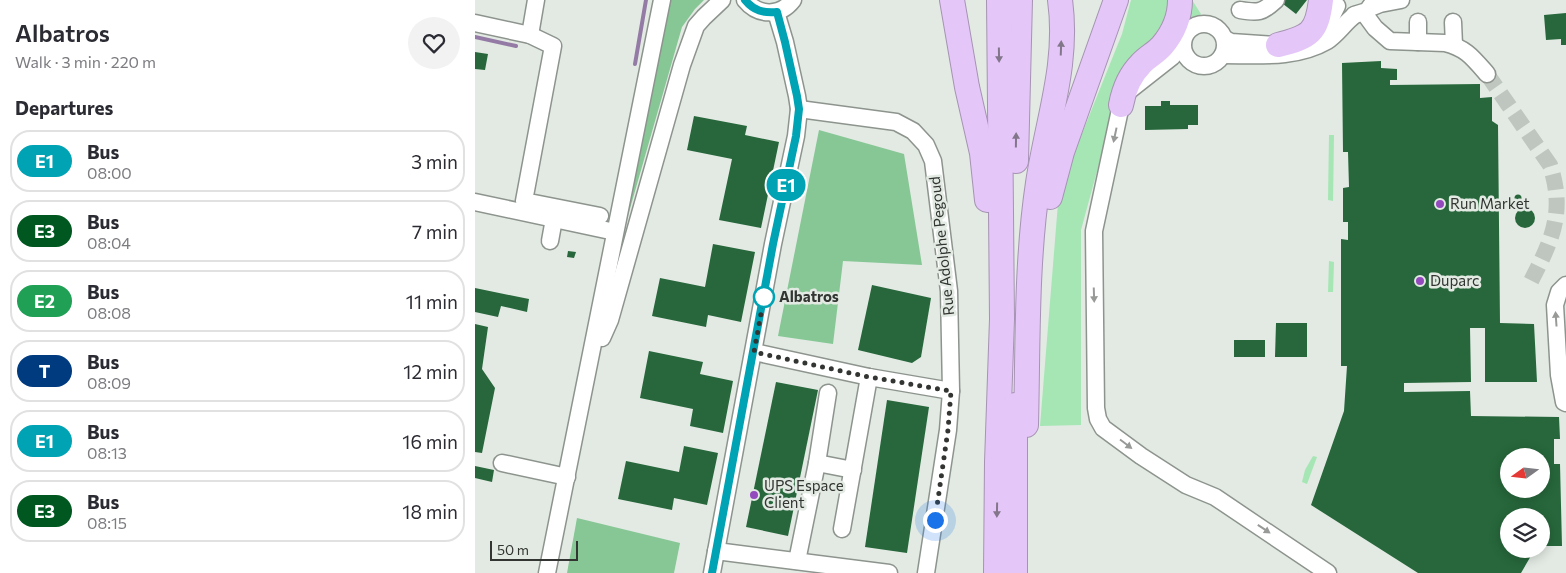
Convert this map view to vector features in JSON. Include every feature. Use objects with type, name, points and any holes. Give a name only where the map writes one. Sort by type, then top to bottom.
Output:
[{"type":"highway","points":[[953,0],[965,77],[982,153],[986,186],[991,253],[993,406],[997,462]]},
{"type":"highway","points":[[1015,487],[1022,464],[1026,438],[1027,309],[1037,192],[1060,69],[1062,36],[1059,0]]},
{"type":"highway","points":[[1027,375],[1051,194],[1062,152],[1116,0]]},
{"type":"highway","points":[[1091,71],[1112,40],[1130,0]]},
{"type":"highway","points":[[1121,105],[1123,90],[1127,82],[1141,64],[1162,46],[1173,30],[1179,13],[1180,0]]},
{"type":"highway","points":[[1278,45],[1305,37],[1313,30],[1330,2]]},
{"type":"highway","points":[[996,573],[997,462],[1009,3]]},
{"type":"highway","points":[[1009,3],[1016,162],[1015,573]]},
{"type":"street","points":[[530,35],[537,0]]},
{"type":"street","points":[[547,573],[662,0]]},
{"type":"street","points":[[591,358],[610,320],[691,37],[704,17],[719,3],[737,0]]},
{"type":"street","points":[[745,0],[749,6],[767,13],[777,12],[785,8],[793,0]]},
{"type":"street","points":[[1240,10],[1259,12],[1266,9],[1276,0]]},
{"type":"street","points":[[1224,47],[1289,54],[1310,50],[1329,40],[1346,21],[1366,9],[1401,0]]},
{"type":"street","points":[[1330,2],[1341,11],[1366,9]]},
{"type":"street","points":[[1366,9],[1382,36],[1391,41],[1454,45],[1462,48],[1487,74]]},
{"type":"street","points":[[712,573],[773,244],[796,136],[799,109],[777,12]]},
{"type":"street","points":[[1418,22],[1418,42]]},
{"type":"street","points":[[1453,22],[1454,45]]},
{"type":"street","points":[[475,23],[530,35],[553,46],[524,201],[599,216]]},
{"type":"street","points":[[1183,44],[1187,58],[1193,64],[1203,66],[1213,64],[1219,60],[1224,47],[1221,32],[1213,25],[1203,23],[1193,26],[1186,34],[1183,44],[1172,57],[1130,90],[1125,95],[1121,105],[1094,231],[1096,408],[1098,419],[1103,428],[1141,456],[1186,485],[1215,497],[1328,573]]},
{"type":"street","points":[[1224,47],[1231,42],[1278,45]]},
{"type":"street","name":"Rue Adolphe Pegoud","points":[[799,109],[896,122],[913,131],[926,145],[933,161],[949,291],[951,391],[948,430],[926,573]]},
{"type":"street","points":[[475,202],[615,232]]},
{"type":"street","points":[[550,241],[553,219]]},
{"type":"street","points":[[1566,285],[1559,292],[1555,305],[1562,356],[1559,376],[1564,402],[1566,403]]},
{"type":"street","points":[[754,352],[869,377],[951,391]]},
{"type":"street","points":[[842,529],[869,377]]},
{"type":"street","points":[[797,561],[817,463],[828,393]]},
{"type":"street","points":[[502,463],[567,477]]},
{"type":"street","points":[[817,463],[853,470]]},
{"type":"street","points":[[717,551],[889,573]]},
{"type":"green space","points":[[667,0],[704,0],[682,27],[623,233]]},
{"type":"green space","points":[[1131,0],[1192,0],[1201,14],[1121,83],[1081,230],[1081,425],[1040,426],[1059,191],[1122,34]]},
{"type":"green space","points":[[819,130],[904,154],[922,265],[843,261],[833,344],[778,336]]},
{"type":"green space","points":[[1329,135],[1334,135],[1333,201],[1328,200]]},
{"type":"green space","points":[[1329,261],[1334,262],[1333,292],[1328,292]]},
{"type":"green space","points":[[1313,456],[1317,457],[1307,484],[1302,482],[1305,470]]},
{"type":"green space","points":[[577,518],[680,543],[674,573],[567,573]]},
{"type":"building","points":[[1278,0],[1307,0],[1296,14]]},
{"type":"building","points":[[1566,13],[1566,45],[1561,45],[1561,39],[1546,40],[1544,15]]},
{"type":"building","points":[[475,52],[488,54],[485,70],[475,69]]},
{"type":"building","name":"Duparc","points":[[1381,61],[1381,68],[1397,69],[1397,80],[1390,80],[1390,85],[1480,84],[1480,98],[1492,97],[1492,121],[1498,125],[1500,323],[1534,324],[1537,382],[1485,382],[1485,328],[1470,328],[1471,382],[1404,383],[1404,392],[1470,391],[1471,416],[1559,417],[1560,439],[1554,439],[1554,464],[1560,464],[1562,546],[1550,546],[1550,508],[1500,508],[1500,558],[1530,558],[1521,573],[1418,573],[1311,505],[1344,411],[1347,366],[1341,366],[1341,239],[1348,240],[1348,222],[1343,222],[1343,188],[1349,187],[1348,152],[1343,152],[1342,63]]},
{"type":"building","points":[[1161,101],[1170,101],[1170,105],[1198,105],[1198,125],[1188,125],[1188,129],[1145,130],[1145,106],[1161,106]]},
{"type":"building","points":[[694,116],[747,126],[745,135],[779,142],[761,228],[719,220],[732,159],[687,150]]},
{"type":"building","points":[[1518,194],[1522,198],[1518,202],[1514,198]]},
{"type":"building","points":[[1525,208],[1532,211],[1535,218],[1532,225],[1525,228],[1518,225],[1515,218],[1518,211]]},
{"type":"building","points":[[713,244],[755,252],[741,322],[708,315],[706,327],[652,316],[660,278],[705,287]]},
{"type":"building","points":[[568,251],[576,252],[574,258],[567,257]]},
{"type":"building","points":[[872,285],[931,298],[921,357],[912,363],[858,350]]},
{"type":"building","points":[[475,288],[529,299],[527,312],[501,306],[498,317],[475,312]]},
{"type":"building","points":[[1276,323],[1307,323],[1307,357],[1275,357]]},
{"type":"building","points":[[475,324],[488,327],[482,369],[495,388],[482,453],[475,452]]},
{"type":"building","points":[[1234,340],[1265,340],[1265,357],[1234,357]]},
{"type":"building","points":[[649,351],[703,362],[700,374],[733,381],[723,433],[690,426],[693,409],[640,398]]},
{"type":"building","points":[[776,382],[818,390],[788,536],[746,527]]},
{"type":"building","points":[[887,400],[929,407],[907,553],[865,547]]},
{"type":"building","points":[[684,446],[718,453],[707,505],[674,498],[672,510],[618,499],[626,461],[679,472]]},
{"type":"building","points":[[475,466],[494,470],[492,482],[475,478]]},
{"type":"waterway","points":[[635,64],[646,0]]},
{"type":"waterway","points":[[475,37],[516,46]]},
{"type":"tunnel","points":[[1487,74],[1550,165],[1555,182],[1557,198],[1554,227],[1544,255],[1529,285]]},
{"type":"bus line","name":"E1","points":[[712,573],[773,244],[796,136],[799,109],[777,12],[767,13],[758,11],[749,6],[745,0]]},
{"type":"place","name":"Run Market","points":[[1440,204]]},
{"type":"place","name":"Duparc","points":[[1420,281]]},
{"type":"place","name":"Albatros","points":[[764,297]]},
{"type":"place","name":"UPS Espace Client","points":[[754,495]]},
{"type":"route","points":[[764,297],[754,352],[869,377],[951,391],[948,430],[935,520]]}]
